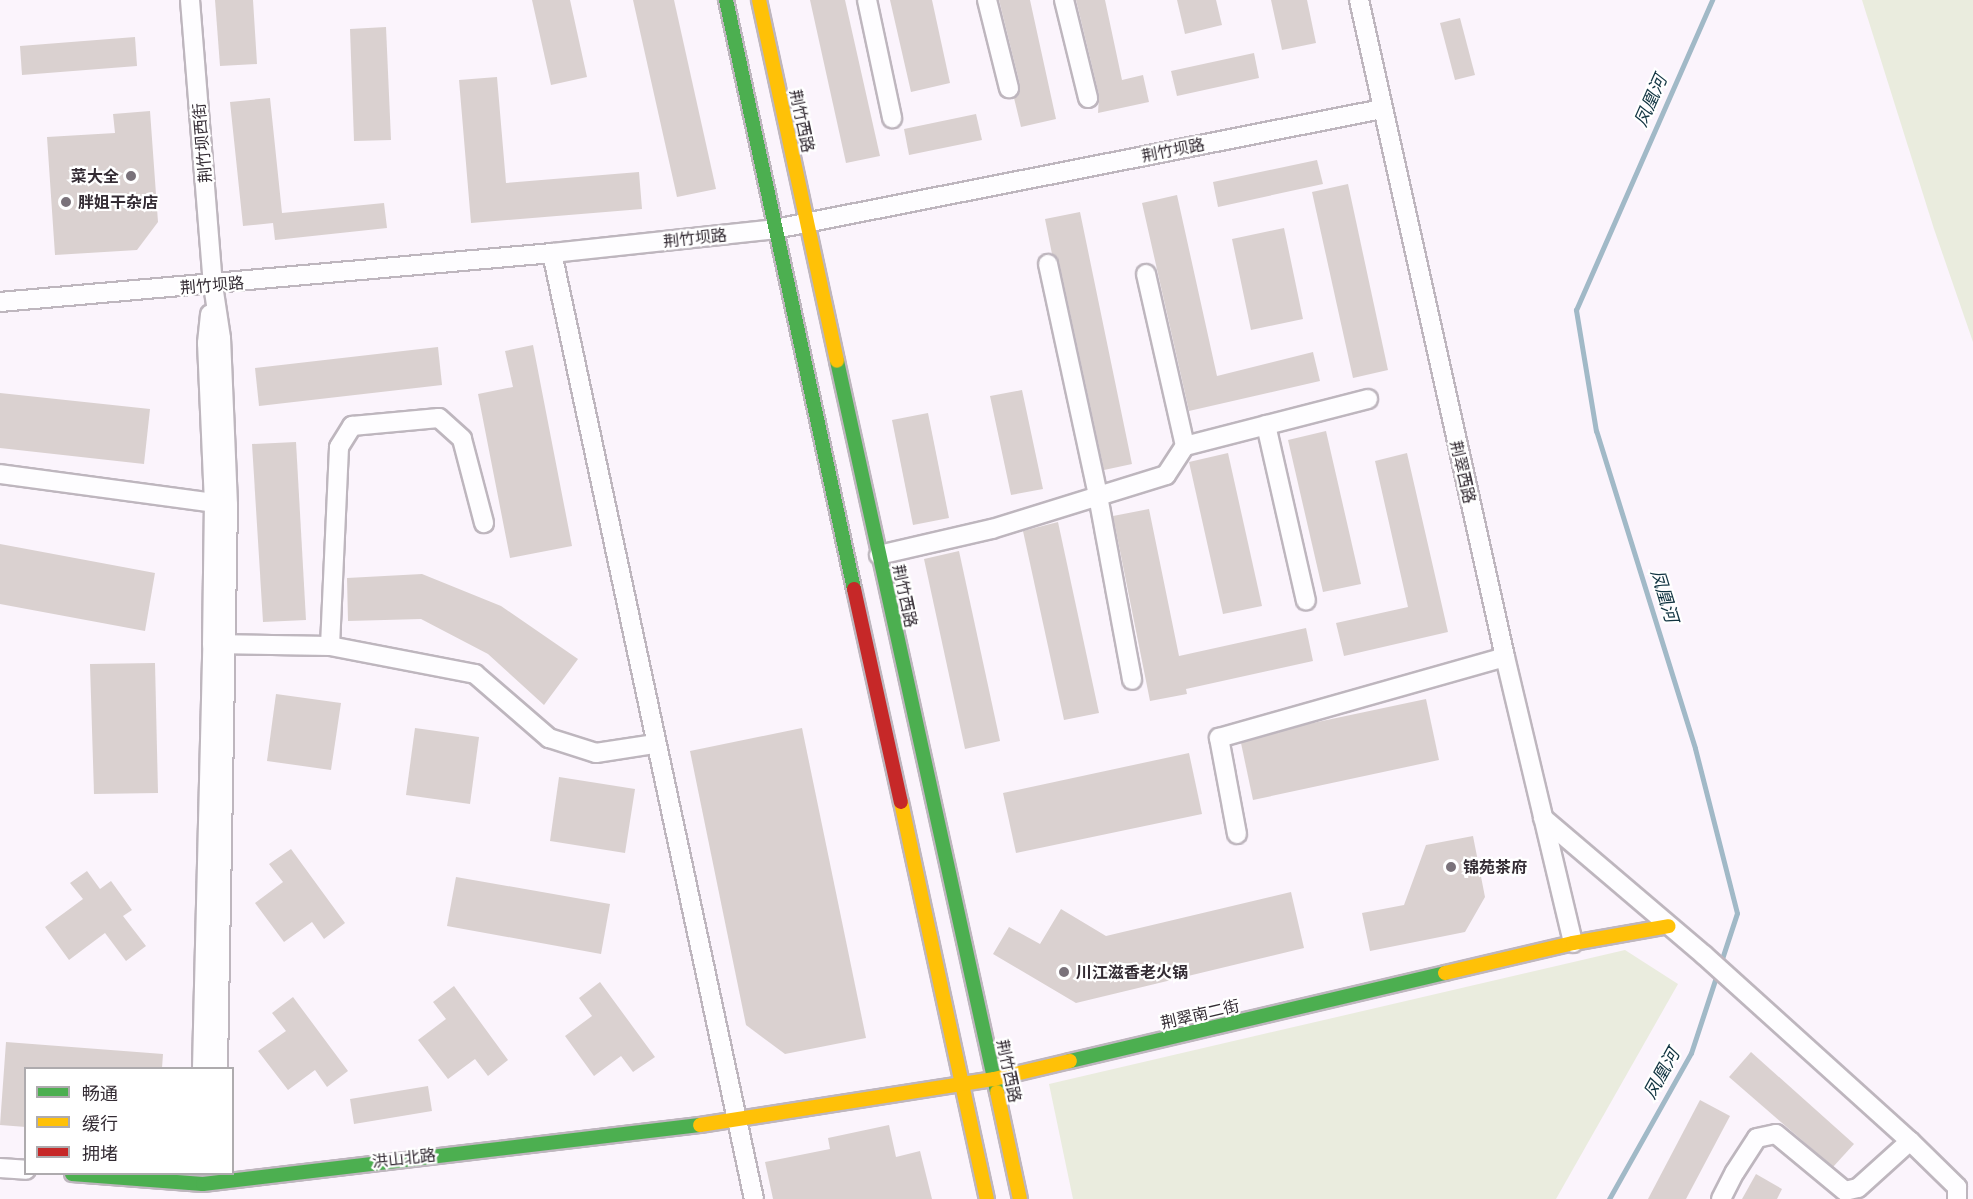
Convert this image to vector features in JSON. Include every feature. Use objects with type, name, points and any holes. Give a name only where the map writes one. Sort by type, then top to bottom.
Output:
[{"type":"main road","points":[[726,0],[987,1199]]},
{"type":"main road","name":"荆竹西路","points":[[759,0],[1020,1199]]},
{"type":"main road","name":"荆翠南二街","points":[[736,1121],[994,1079],[1573,943],[1669,926]]},
{"type":"main road","name":"洪山北路","points":[[95,1175],[211,1185],[355,1164],[736,1121]]},
{"type":"street","name":"荆竹坝西街","points":[[190,0],[213,285]]},
{"type":"street","points":[[867,0],[892,118]]},
{"type":"street","points":[[987,0],[1009,88]]},
{"type":"street","points":[[1064,0],[1088,98]]},
{"type":"street","name":"荆翠西路","points":[[1359,0],[1505,657],[1573,943]]},
{"type":"street","name":"荆竹坝路","points":[[0,302],[552,254],[775,229],[1382,109]]},
{"type":"street","points":[[552,254],[754,1199]]},
{"type":"street","points":[[1048,264],[1098,496],[1132,680]]},
{"type":"street","points":[[1146,274],[1185,446]]},
{"type":"street","points":[[213,285],[207,343],[219,644],[218,1067]]},
{"type":"street","points":[[202,1067],[219,644],[228,505],[220,338],[213,285]]},
{"type":"street","points":[[879,555],[992,529],[1166,475],[1185,446],[1368,399]]},
{"type":"street","points":[[330,646],[339,447],[352,426],[439,417],[462,439],[484,523]]},
{"type":"street","points":[[1266,425],[1306,601]]},
{"type":"street","points":[[0,474],[213,503]]},
{"type":"street","points":[[219,644],[330,646],[476,674],[549,738],[596,753],[655,744]]},
{"type":"street","points":[[1237,834],[1219,738],[1505,657]]},
{"type":"street","points":[[1543,818],[1704,955],[1962,1190]]},
{"type":"street","points":[[1721,1199],[1757,1138],[1776,1134],[1845,1191],[1858,1188],[1910,1141]]},
{"type":"street","points":[[0,1168],[24,1170]]},
{"type":"shaded area","points":[[1862,0],[1973,0],[1973,342],[1934,229]]},
{"type":"shaded area","points":[[1625,950],[1678,984],[1556,1199],[1073,1199],[1049,1084]]},
{"type":"building","points":[[215,0],[253,0],[257,64],[220,66]]},
{"type":"building","points":[[532,0],[570,0],[587,77],[551,85]]},
{"type":"building","points":[[633,0],[674,0],[716,189],[677,197]]},
{"type":"building","points":[[810,0],[845,0],[880,156],[846,163]]},
{"type":"building","points":[[890,0],[932,0],[950,83],[911,92]]},
{"type":"building","points":[[999,0],[1030,0],[1056,119],[1021,127],[1014,98],[1020,92],[1020,85]]},
{"type":"building","points":[[1076,0],[1105,0],[1122,80],[1143,75],[1149,102],[1098,113],[1099,95]]},
{"type":"building","points":[[1177,0],[1216,0],[1222,25],[1185,34]]},
{"type":"building","points":[[1271,0],[1307,0],[1316,43],[1282,50]]},
{"type":"building","points":[[1460,18],[1475,75],[1455,80],[1440,23]]},
{"type":"building","points":[[386,27],[391,140],[354,141],[350,29]]},
{"type":"building","points":[[135,37],[137,66],[22,75],[20,46]]},
{"type":"building","points":[[1254,53],[1259,78],[1177,96],[1171,71]]},
{"type":"building","points":[[497,77],[506,183],[639,172],[642,209],[471,223],[459,80]]},
{"type":"building","points":[[270,98],[282,213],[384,203],[387,228],[275,240],[273,223],[243,226],[230,102]]},
{"type":"building","points":[[150,111],[158,222],[137,250],[55,255],[47,137],[115,133],[113,114]]},
{"type":"building","points":[[976,114],[982,140],[909,155],[904,129]]},
{"type":"building","points":[[1317,160],[1323,184],[1218,207],[1213,182]]},
{"type":"building","points":[[1348,184],[1388,370],[1353,378],[1312,192]]},
{"type":"building","points":[[1177,195],[1217,376],[1313,352],[1320,381],[1189,411],[1142,203]]},
{"type":"building","points":[[1080,212],[1132,464],[1104,470],[1059,262],[1052,254],[1045,219]]},
{"type":"building","points":[[1284,228],[1303,319],[1251,330],[1232,239]]},
{"type":"building","points":[[533,345],[572,546],[510,558],[478,394],[513,387],[505,351]]},
{"type":"building","points":[[438,347],[442,385],[259,406],[255,368]]},
{"type":"building","points":[[1022,390],[1043,489],[1011,495],[990,396]]},
{"type":"building","points":[[0,393],[150,409],[144,464],[0,448]]},
{"type":"building","points":[[928,413],[949,518],[913,525],[892,420]]},
{"type":"building","points":[[1326,431],[1361,584],[1323,592],[1288,440]]},
{"type":"building","points":[[296,442],[306,620],[263,622],[252,444]]},
{"type":"building","points":[[1228,453],[1262,606],[1223,614],[1189,462]]},
{"type":"building","points":[[1407,453],[1448,632],[1344,656],[1336,623],[1408,607],[1375,461]]},
{"type":"building","points":[[1149,509],[1179,656],[1306,628],[1313,661],[1186,689],[1187,694],[1150,701],[1113,516]]},
{"type":"building","points":[[1058,522],[1099,713],[1064,720],[1023,531]]},
{"type":"building","points":[[0,544],[155,573],[145,631],[0,604]]},
{"type":"building","points":[[959,551],[1000,741],[965,749],[924,559]]},
{"type":"building","points":[[422,574],[501,606],[578,659],[544,705],[488,654],[421,619],[348,621],[347,578]]},
{"type":"building","points":[[155,663],[158,793],[94,794],[90,664]]},
{"type":"building","points":[[276,694],[341,703],[331,770],[267,761]]},
{"type":"building","points":[[1426,699],[1439,760],[1253,800],[1241,743],[1308,724]]},
{"type":"building","points":[[415,728],[479,737],[470,804],[406,795]]},
{"type":"building","points":[[802,728],[866,1038],[785,1054],[746,1025],[690,751]]},
{"type":"building","points":[[1189,753],[1202,814],[1016,853],[1003,793]]},
{"type":"building","points":[[559,777],[635,789],[625,853],[550,841]]},
{"type":"building","points":[[1473,836],[1485,897],[1465,932],[1370,951],[1362,913],[1404,905],[1426,845]]},
{"type":"building","points":[[291,849],[345,923],[324,939],[312,922],[284,942],[255,903],[283,882],[269,864]]},
{"type":"building","points":[[87,871],[100,889],[111,881],[132,910],[123,916],[146,946],[126,961],[105,933],[69,960],[45,927],[83,899],[70,883]]},
{"type":"building","points":[[456,877],[610,904],[601,954],[447,926]]},
{"type":"building","points":[[1291,892],[1304,948],[1076,1003],[993,954],[1009,927],[1040,944],[1061,909],[1106,936]]},
{"type":"building","points":[[600,982],[655,1057],[633,1072],[621,1056],[594,1076],[565,1036],[592,1016],[579,998]]},
{"type":"building","points":[[454,986],[508,1060],[488,1076],[475,1059],[448,1079],[418,1040],[446,1019],[433,1002]]},
{"type":"building","points":[[293,997],[348,1071],[327,1087],[315,1070],[288,1090],[258,1051],[286,1031],[272,1013]]},
{"type":"building","points":[[6,1042],[163,1054],[162,1067],[24,1067],[24,1127],[0,1125]]},
{"type":"building","points":[[1751,1052],[1854,1144],[1833,1167],[1729,1077]]},
{"type":"building","points":[[428,1086],[432,1111],[354,1124],[350,1099]]},
{"type":"building","points":[[1700,1100],[1730,1116],[1686,1199],[1648,1199]]},
{"type":"building","points":[[889,1125],[896,1157],[920,1151],[932,1199],[773,1199],[765,1162],[830,1149],[828,1138]]},
{"type":"building","points":[[1756,1174],[1782,1189],[1777,1199],[1742,1199]]},
{"type":"waterway","name":"凤凰河","points":[[1609,1199],[1691,1053],[1737,913],[1695,748],[1596,431],[1576,310],[1712,0]]},
{"type":"traffic: fast","points":[[726,0],[854,589]]},
{"type":"traffic: fast","points":[[837,361],[997,1092]]},
{"type":"traffic: fast","points":[[1070,1061],[1445,973]]},
{"type":"traffic: fast","points":[[85,1175],[203,1184],[700,1125]]},
{"type":"traffic: slow","points":[[759,0],[837,361]]},
{"type":"traffic: slow","points":[[901,802],[987,1199]]},
{"type":"traffic: slow","points":[[1445,973],[1573,943],[1669,926]]},
{"type":"traffic: slow","points":[[700,1125],[994,1079],[1070,1061]]},
{"type":"traffic: slow","points":[[997,1092],[1020,1199]]},
{"type":"traffic: jam","points":[[854,589],[901,802]]},
{"type":"place","name":"菜大全","points":[[131,176]]},
{"type":"place","name":"胖姐干杂店","points":[[66,202]]},
{"type":"place","name":"锦苑茶府","points":[[1451,867]]},
{"type":"place","name":"川江滋香老火锅","points":[[1064,972]]}]
